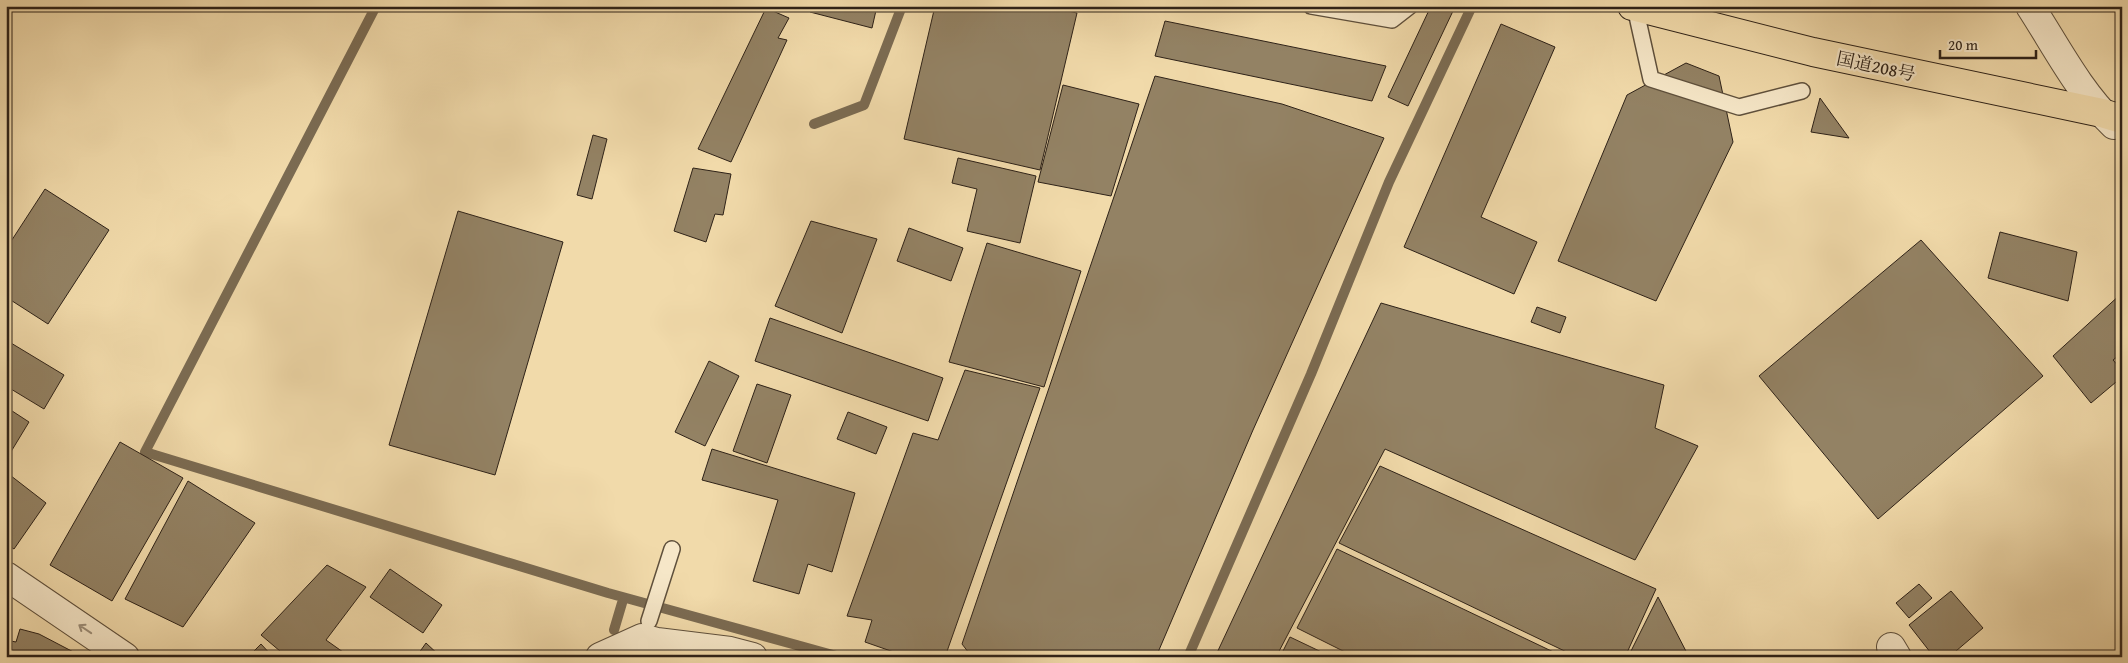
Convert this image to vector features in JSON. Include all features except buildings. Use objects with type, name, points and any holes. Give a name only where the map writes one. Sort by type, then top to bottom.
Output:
[{"type":"highway","name":"国道208号","points":[[1633,7],[1813,52],[2112,116]]},
{"type":"street","points":[[2030,6],[2076,79],[2112,116],[2122,132]]},
{"type":"street","points":[[6,576],[125,657]]},
{"type":"street","points":[[600,657],[642,638],[657,642],[730,651],[752,657]]},
{"type":"lane","points":[[1311,6],[1392,20],[1410,6]]},
{"type":"lane","points":[[1633,7],[1651,78],[1739,107],[1802,91]]},
{"type":"lane","points":[[649,621],[672,549]]},
{"type":"waterway","points":[[376,6],[145,452],[608,593],[840,657]]},
{"type":"waterway","points":[[814,124],[864,105],[902,6]]},
{"type":"waterway","points":[[1188,657],[1311,374],[1389,182],[1472,6]]},
{"type":"waterway","points":[[614,630],[622,603]]}]
